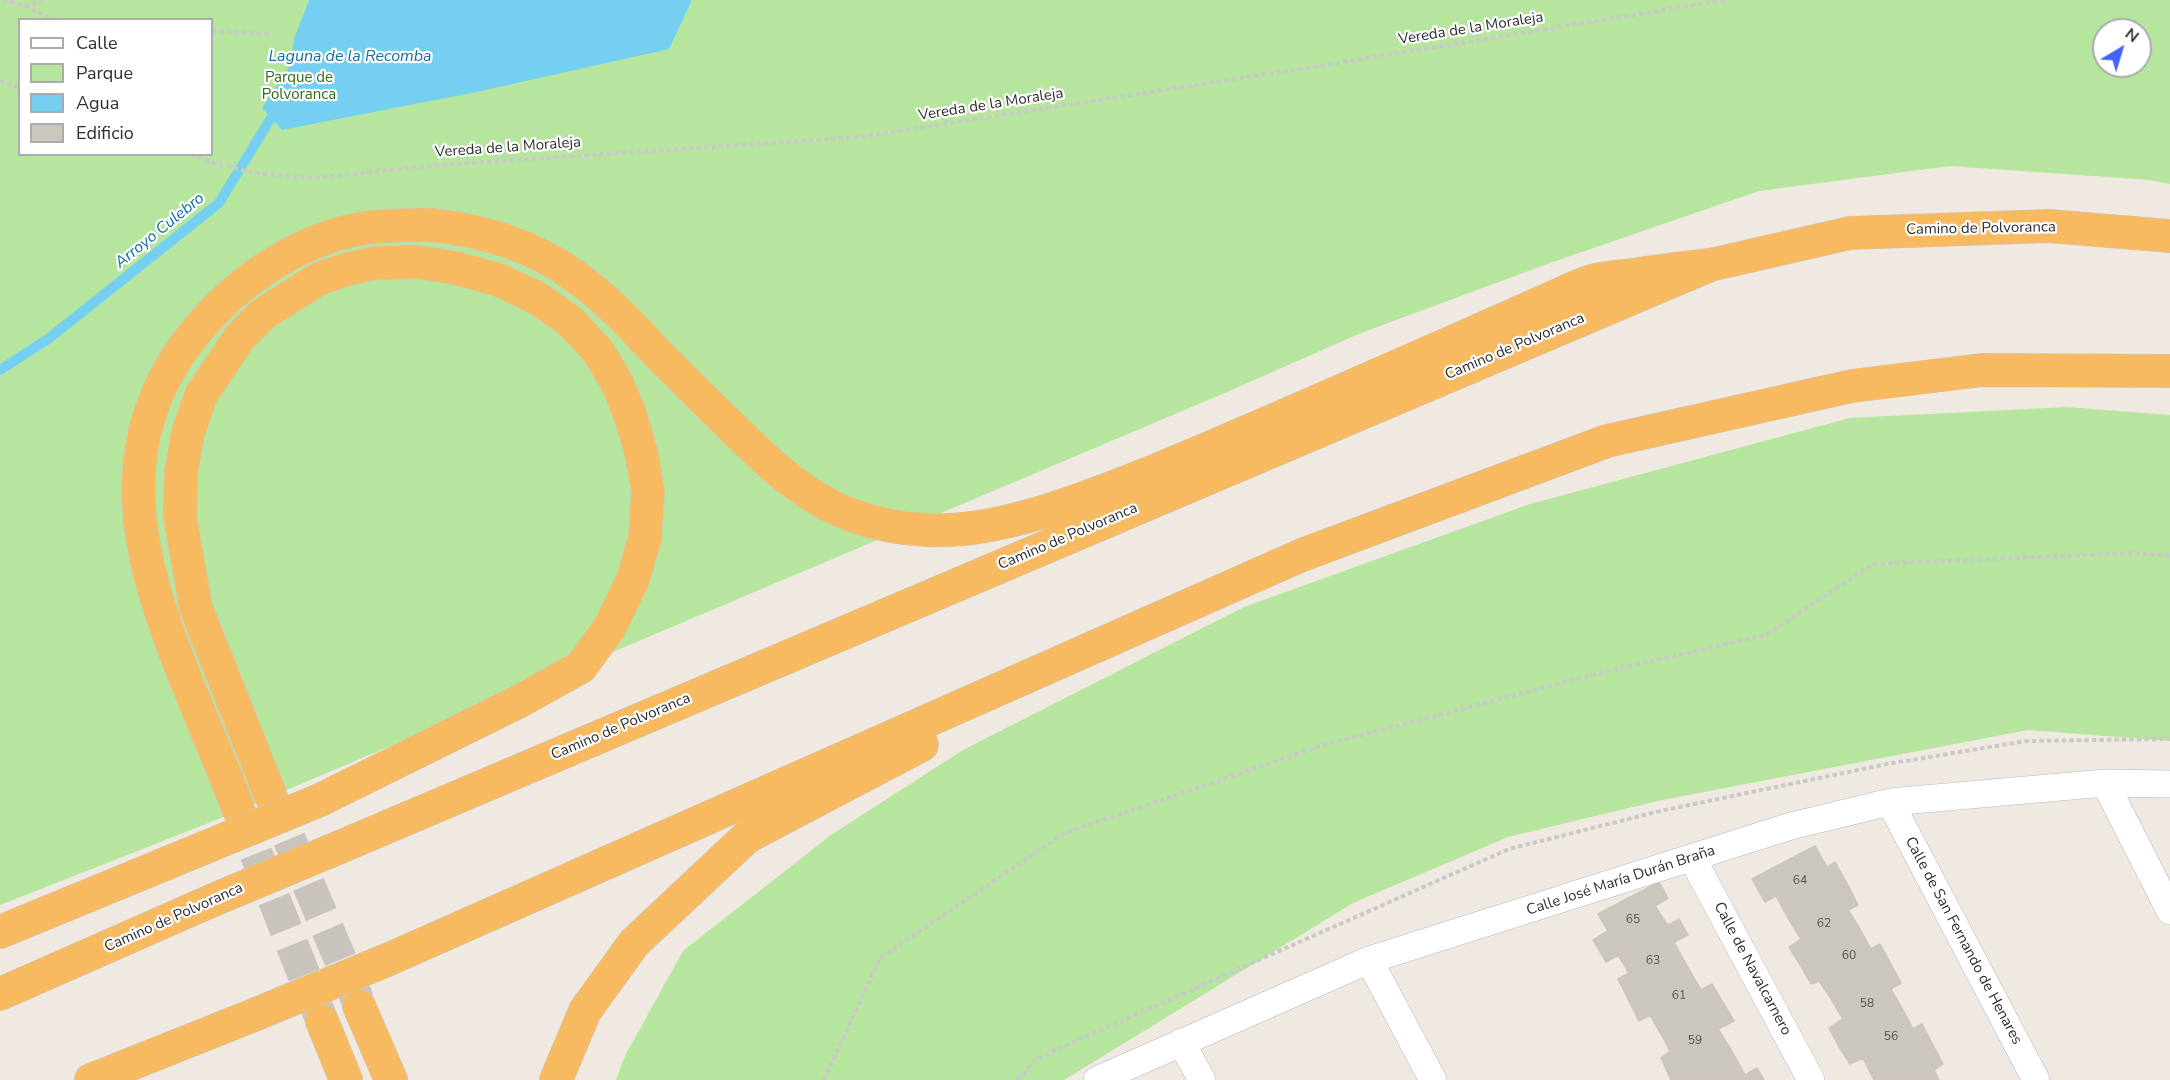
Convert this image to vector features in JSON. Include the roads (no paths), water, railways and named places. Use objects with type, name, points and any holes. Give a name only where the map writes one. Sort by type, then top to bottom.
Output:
[{"type":"highway","points":[[238,808],[167,633],[150,579],[138,492],[139,462],[145,430],[154,401],[171,366],[191,337],[224,300],[259,273],[319,239],[374,227],[428,225],[493,236],[535,253],[575,276],[626,320],[779,472],[850,515],[887,524],[931,530],[976,527],[1032,515],[1089,497],[1204,451],[1592,280],[1710,265]]},
{"type":"highway","name":"Camino de Polvoranca","points":[[0,994],[340,846],[1710,265],[1850,233],[2049,226],[2170,236]]},
{"type":"highway","points":[[0,932],[320,800],[520,701],[581,667],[610,627],[633,579],[645,538],[648,491],[641,452],[630,414],[617,382],[598,351],[570,321],[537,298],[499,280],[456,268],[417,262],[375,263],[348,268],[320,278],[263,314],[240,337],[201,395],[188,433],[181,472],[180,517],[196,608],[270,794]]},
{"type":"highway","points":[[91,1080],[387,960],[1302,555],[1607,441],[1864,385],[1982,370],[2170,371]]},
{"type":"highway","points":[[556,1080],[585,1011],[634,943],[747,837],[921,745],[985,695]]},
{"type":"highway","points":[[359,1006],[391,1080]]},
{"type":"highway","points":[[322,1021],[346,1080]]},
{"type":"street","name":"Calle José María Durán Braña","points":[[1097,1080],[1369,960],[1791,826],[1890,802],[2105,783],[2170,784]]},
{"type":"street","points":[[2105,783],[2170,911]]},
{"type":"street","name":"Calle de San Fernando de Henares","points":[[1890,802],[2036,1080]]},
{"type":"street","name":"Calle de Navalcarnero","points":[[1692,858],[1811,1080]]},
{"type":"street","points":[[1369,960],[1433,1080]]},
{"type":"street","points":[[1181,1042],[1202,1080]]},
{"type":"water","name":"Laguna de la Recomba","points":[[309,0],[692,0],[669,49],[481,91],[282,130],[262,108],[291,64],[294,39]]},
{"type":"waterway","name":"Arroyo Culebro","points":[[0,370],[48,339],[219,203],[271,118],[281,111]]},
{"type":"tunnel","points":[[270,794],[358,1001]]},
{"type":"tunnel","points":[[238,808],[321,1018]]},
{"type":"park label","name":"Parque de Polvoranca","points":[[299,86]]}]
